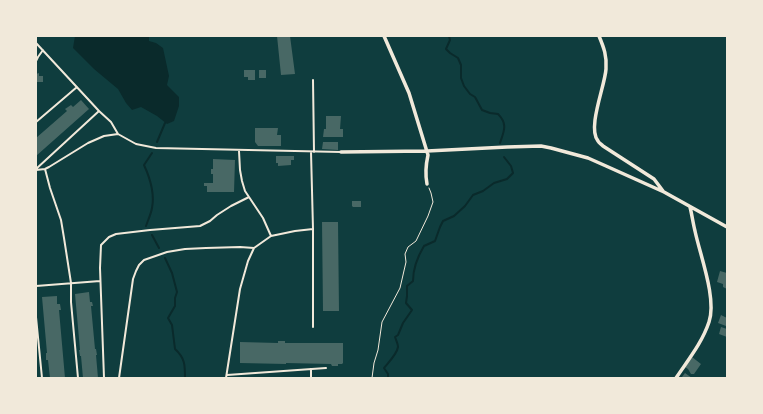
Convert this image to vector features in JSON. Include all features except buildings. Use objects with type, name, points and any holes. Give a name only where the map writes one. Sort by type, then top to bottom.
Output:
[{"type":"street","points":[[384,36],[409,93],[427,151],[427,184]]},
{"type":"street","points":[[599,36],[605,48],[606,70],[596,110],[595,134],[597,141],[654,179],[664,192]]},
{"type":"street","points":[[341,152],[427,151],[540,146],[551,148],[588,158],[664,192],[727,226]]},
{"type":"street","points":[[676,378],[700,343],[709,322],[711,313],[710,296],[705,269],[694,231],[690,207]]},
{"type":"lane","points":[[36,43],[111,122],[118,134],[136,144],[156,148],[341,152]]},
{"type":"lane","points":[[36,61],[43,50]]},
{"type":"lane","points":[[313,80],[314,152]]},
{"type":"lane","points":[[36,122],[77,87]]},
{"type":"lane","points":[[36,169],[100,111]]},
{"type":"lane","points":[[36,169],[45,169],[88,142],[104,136],[118,134]]},
{"type":"lane","points":[[239,150],[239,162],[245,191],[263,218],[271,236]]},
{"type":"lane","points":[[311,152],[313,229],[312,327]]},
{"type":"lane","points":[[45,169],[61,220],[71,283],[71,302],[78,378]]},
{"type":"lane","points":[[104,378],[100,281],[101,245],[109,237],[116,234],[200,226],[210,221],[231,206],[249,197]]},
{"type":"lane","points":[[226,378],[240,289],[248,261],[254,248],[271,236],[313,229]]},
{"type":"lane","points":[[119,378],[133,279],[136,270],[144,260],[167,252],[185,249],[254,248]]},
{"type":"lane","points":[[36,286],[100,281]]},
{"type":"lane","points":[[36,317],[42,378]]},
{"type":"lane","points":[[227,375],[326,368]]},
{"type":"lane","points":[[311,369],[311,378]]},
{"type":"path","points":[[372,378],[382,322],[400,288],[406,262],[405,254],[408,247],[416,241],[433,202],[427,184]]},
{"type":"water","points":[[75,36],[149,36],[149,41],[156,43],[163,48],[169,76],[167,85],[179,97],[179,106],[174,121],[167,124],[157,116],[141,107],[132,110],[118,89],[94,69],[73,48]]},
{"type":"waterway","points":[[449,36],[450,40],[446,49],[458,58],[461,65],[461,78],[464,86],[470,94],[475,97],[482,110],[498,114],[503,121],[504,128],[500,143]]},
{"type":"waterway","points":[[157,142],[165,123]]},
{"type":"waterway","points":[[146,226],[152,210],[153,197],[150,180],[144,165],[152,153]]},
{"type":"waterway","points":[[388,378],[388,374],[384,368],[396,353],[398,347],[395,337],[398,335],[403,323],[412,310],[406,303],[407,286],[413,281],[415,267],[424,246],[435,241],[443,221],[454,216],[465,206],[473,195],[483,191],[494,183],[507,179],[513,173],[511,166],[504,157]]},
{"type":"waterway","points":[[152,235],[159,248]]},
{"type":"waterway","points":[[165,258],[172,273],[177,292],[175,306],[168,318],[172,325],[175,349],[184,362],[185,378]]}]
